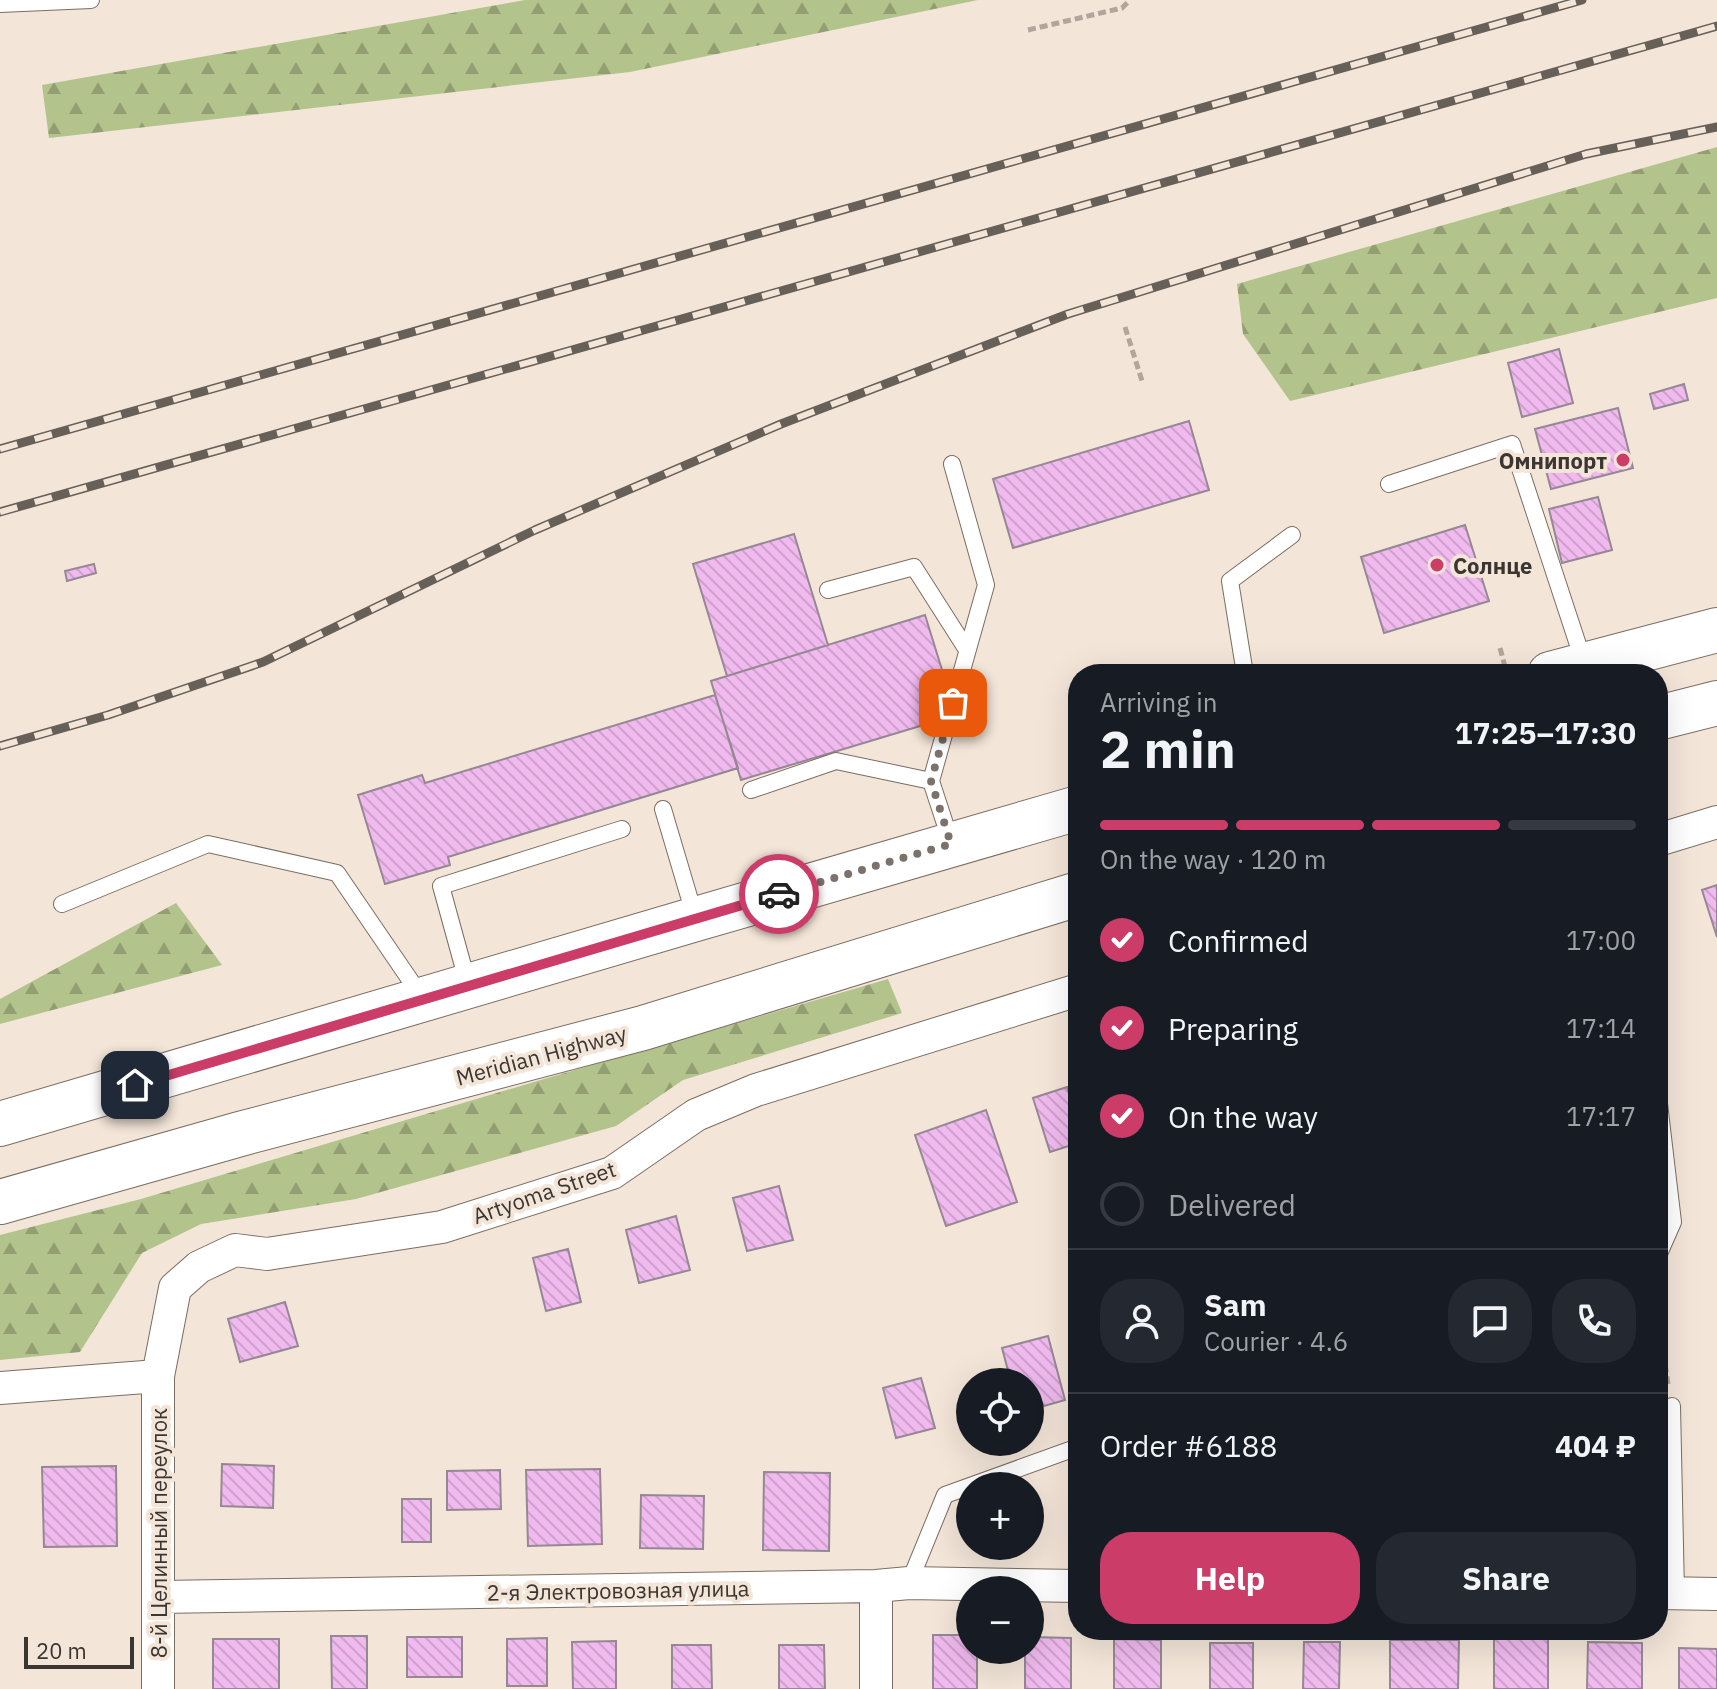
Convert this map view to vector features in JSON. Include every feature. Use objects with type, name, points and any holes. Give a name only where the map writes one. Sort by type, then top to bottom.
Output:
[{"type":"main road","points":[[1587,664],[1717,630]]},
{"type":"main road","points":[[1668,715],[1717,703]]},
{"type":"main road","points":[[0,1124],[1068,811]]},
{"type":"main road","name":"Meridian Highway","points":[[0,1202],[240,1134],[643,1028],[1068,897]]},
{"type":"street","points":[[1668,837],[1717,822]]},
{"type":"street","name":"Artyoma Street","points":[[158,1376],[175,1288],[199,1267],[235,1250],[267,1254],[442,1227],[612,1173],[696,1115],[756,1090],[1068,993]]},
{"type":"street","points":[[0,1388],[158,1376]]},
{"type":"street","name":"8-й Целинный переулок","points":[[158,1376],[158,1689]]},
{"type":"street","name":"2-я Электровозная улица","points":[[159,1597],[909,1583],[1068,1586]]},
{"type":"street","points":[[876,1586],[876,1689]]},
{"type":"street","points":[[1668,1593],[1717,1594]]},
{"type":"lane","points":[[0,4],[91,0]]},
{"type":"lane","points":[[1389,484],[1512,444],[1567,664]]},
{"type":"lane","points":[[951,844],[931,781],[986,585],[952,464]]},
{"type":"lane","points":[[1243,664],[1230,581],[1292,535]]},
{"type":"lane","points":[[828,590],[914,567],[967,650]]},
{"type":"lane","points":[[751,790],[836,761],[931,781]]},
{"type":"lane","points":[[663,809],[696,919]]},
{"type":"lane","points":[[469,986],[441,886],[622,829]]},
{"type":"lane","points":[[62,904],[208,844],[337,873],[423,999]]},
{"type":"lane","points":[[1668,1180],[1673,1222],[1668,1233]]},
{"type":"lane","points":[[1668,1556],[1672,1406]]},
{"type":"lane","points":[[909,1583],[945,1495],[1068,1451]]},
{"type":"path","points":[[1028,30],[1122,8],[1130,0]]},
{"type":"path","points":[[1125,327],[1143,384]]},
{"type":"path","points":[[1500,648],[1504,664]]},
{"type":"path","points":[[1668,1381],[1672,1406]]},
{"type":"green space","points":[[525,0],[978,0],[630,72],[49,138],[42,85]]},
{"type":"green space","points":[[1717,147],[1717,298],[1290,401],[1243,334],[1237,284]]},
{"type":"green space","points":[[176,903],[222,965],[0,1024],[0,999]]},
{"type":"green space","points":[[888,979],[902,1013],[683,1080],[616,1126],[356,1199],[201,1224],[142,1253],[80,1352],[0,1360],[0,1235],[141,1199]]},
{"type":"building","points":[[1559,349],[1573,403],[1522,417],[1508,363]]},
{"type":"building","points":[[1684,384],[1688,400],[1654,409],[1650,394]]},
{"type":"building","points":[[1618,408],[1633,468],[1551,489],[1535,429]]},
{"type":"building","points":[[1189,421],[1209,490],[1013,548],[993,479]]},
{"type":"building","points":[[1598,497],[1612,550],[1562,563],[1549,509]]},
{"type":"building","points":[[1465,525],[1489,601],[1384,633],[1361,557]]},
{"type":"building","points":[[794,534],[828,645],[727,676],[693,564]]},
{"type":"building","points":[[94,564],[96,573],[67,581],[65,571]]},
{"type":"building","points":[[925,615],[952,702],[936,706],[940,720],[741,780],[711,681]]},
{"type":"building","points":[[715,695],[738,768],[448,857],[450,865],[385,884],[358,795],[422,775],[425,783]]},
{"type":"building","points":[[1717,885],[1717,937],[1702,890]]},
{"type":"building","points":[[1067,1087],[1068,1146],[1050,1152],[1033,1098]]},
{"type":"building","points":[[986,1110],[1017,1202],[946,1226],[915,1135]]},
{"type":"building","points":[[779,1186],[793,1240],[747,1251],[733,1198]]},
{"type":"building","points":[[676,1216],[690,1270],[639,1283],[626,1230]]},
{"type":"building","points":[[568,1249],[581,1302],[546,1311],[533,1258]]},
{"type":"building","points":[[285,1302],[298,1346],[240,1362],[228,1319]]},
{"type":"building","points":[[1048,1336],[1065,1400],[1044,1406],[1044,1368],[1007,1368],[1002,1348]]},
{"type":"building","points":[[921,1378],[935,1428],[896,1438],[883,1388]]},
{"type":"building","points":[[222,1464],[274,1466],[273,1508],[221,1506]]},
{"type":"building","points":[[116,1466],[117,1546],[44,1547],[42,1467]]},
{"type":"building","points":[[600,1469],[602,1544],[528,1546],[526,1470]]},
{"type":"building","points":[[500,1470],[501,1509],[447,1510],[447,1471]]},
{"type":"building","points":[[764,1472],[830,1473],[829,1551],[763,1550]]},
{"type":"building","points":[[641,1495],[704,1496],[703,1549],[640,1548]]},
{"type":"building","points":[[402,1499],[431,1499],[431,1542],[402,1542]]},
{"type":"building","points":[[933,1635],[956,1635],[956,1664],[977,1664],[977,1689],[933,1689]]},
{"type":"building","points":[[331,1636],[367,1636],[367,1689],[332,1689]]},
{"type":"building","points":[[407,1637],[462,1637],[462,1677],[407,1677]]},
{"type":"building","points":[[1044,1637],[1071,1640],[1071,1689],[1025,1689],[1025,1664],[1044,1664]]},
{"type":"building","points":[[547,1638],[547,1686],[507,1686],[507,1639]]},
{"type":"building","points":[[213,1639],[279,1639],[279,1689],[213,1689]]},
{"type":"building","points":[[1114,1640],[1161,1640],[1161,1689],[1114,1689]]},
{"type":"building","points":[[1390,1640],[1459,1640],[1458,1689],[1390,1689]]},
{"type":"building","points":[[1494,1640],[1548,1640],[1548,1689],[1494,1689]]},
{"type":"building","points":[[616,1641],[616,1689],[573,1689],[572,1642]]},
{"type":"building","points":[[1304,1642],[1340,1642],[1339,1689],[1303,1689]]},
{"type":"building","points":[[1588,1642],[1642,1643],[1642,1689],[1587,1689]]},
{"type":"building","points":[[1210,1643],[1253,1643],[1253,1689],[1210,1689]]},
{"type":"building","points":[[672,1645],[711,1645],[712,1689],[672,1689]]},
{"type":"building","points":[[779,1645],[824,1645],[825,1689],[779,1689]]},
{"type":"building","points":[[1679,1648],[1717,1649],[1717,1689],[1679,1689]]},
{"type":"railway","points":[[0,449],[1582,0]]},
{"type":"railway","points":[[0,512],[1717,26]]},
{"type":"railway","points":[[0,746],[108,715],[263,662],[535,530],[781,424],[1068,314],[1586,154],[1717,127]]},
{"type":"way so far","points":[[779,894],[951,844],[931,781],[953,703]]},
{"type":"place","name":"Омнипорт","points":[[1623,460]]},
{"type":"place","name":"Солнце","points":[[1437,565]]},
{"type":"route","points":[[135,1085],[779,894]]}]
